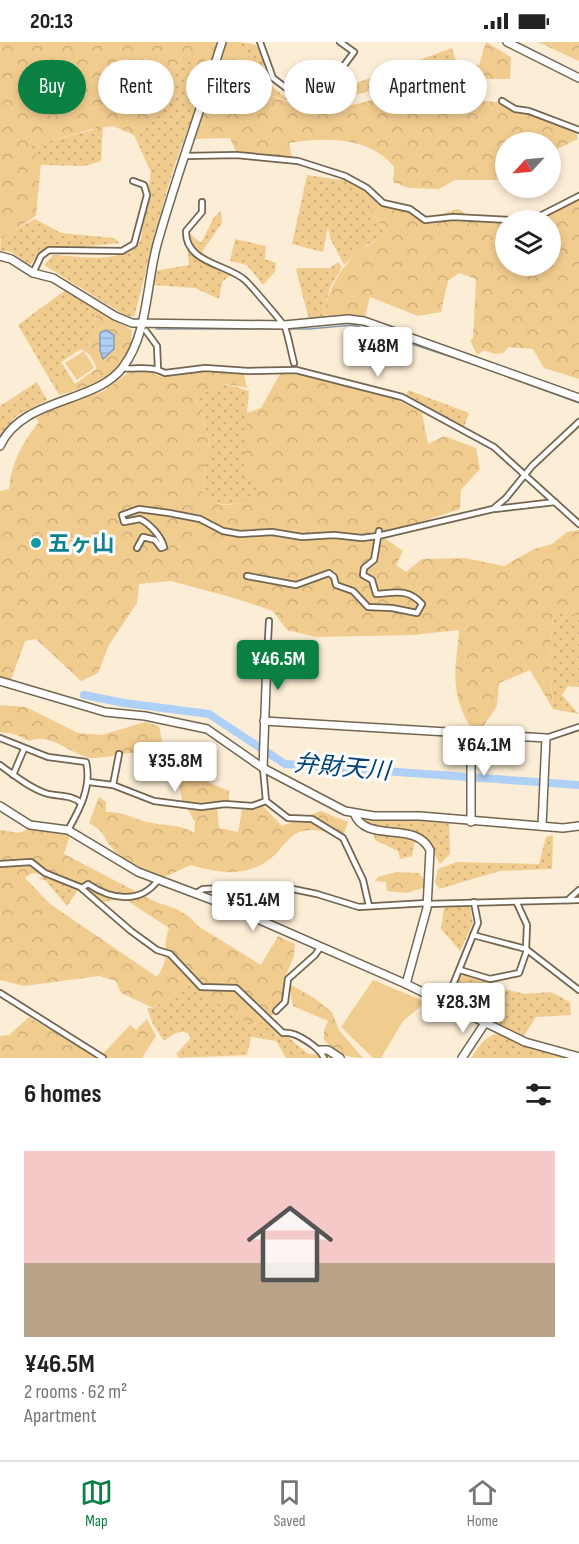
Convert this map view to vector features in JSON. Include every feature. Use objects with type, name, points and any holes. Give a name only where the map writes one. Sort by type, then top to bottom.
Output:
[{"type":"street","points":[[0,446],[12,428],[29,415],[100,384],[123,368],[134,348],[158,241],[222,42]]},
{"type":"street","points":[[260,42],[273,78],[294,94],[309,99],[326,91],[354,52],[340,42]]},
{"type":"street","points":[[507,42],[579,78]]},
{"type":"street","points":[[502,101],[515,109],[529,111],[579,130]]},
{"type":"street","points":[[185,156],[237,155],[298,160],[362,184],[387,205],[410,209],[425,220],[453,217],[495,219]]},
{"type":"street","points":[[33,273],[41,256],[49,250],[122,251],[134,244],[147,195],[144,185],[133,181]]},
{"type":"street","points":[[552,210],[579,196]]},
{"type":"street","points":[[202,202],[202,212],[186,231],[192,248],[202,260],[245,280],[284,325],[294,363]]},
{"type":"street","points":[[0,256],[10,259],[33,273],[52,278],[115,316],[140,324],[284,325],[348,319],[364,321],[579,398]]},
{"type":"street","points":[[146,331],[157,346],[158,370]]},
{"type":"street","points":[[123,368],[143,367],[165,373],[205,368],[266,372],[296,370],[402,397],[494,447],[579,524]]},
{"type":"street","points":[[493,509],[506,498],[524,474],[579,422]]},
{"type":"street","points":[[137,548],[143,537],[155,540],[161,548],[164,547],[161,538],[145,522],[140,519],[124,522],[122,515],[124,512],[139,509],[200,519],[229,533],[272,532],[302,537],[362,538],[493,509],[555,502]]},
{"type":"street","points":[[247,576],[296,585],[329,573],[334,577],[336,585],[353,591],[368,607],[392,608],[417,613],[422,604],[412,595],[403,592],[376,594],[372,580],[363,575],[364,568],[374,560],[379,533]]},
{"type":"street","points":[[269,621],[263,764],[266,801],[288,818],[312,819],[343,838],[363,880],[369,906]]},
{"type":"street","points":[[0,681],[105,712],[162,719],[207,729],[337,807],[354,813],[420,816],[471,822],[579,826]]},
{"type":"street","points":[[264,722],[471,732],[534,740],[579,728]]},
{"type":"street","points":[[471,732],[471,822]]},
{"type":"street","points":[[0,738],[48,757],[86,762],[89,782],[68,830]]},
{"type":"street","points":[[542,826],[546,738]]},
{"type":"street","points":[[13,775],[24,749]]},
{"type":"street","points":[[113,785],[119,754]]},
{"type":"street","points":[[0,765],[46,794],[76,798],[81,803]]},
{"type":"street","points":[[89,782],[113,785],[154,801],[201,807],[225,804],[252,806],[266,801]]},
{"type":"street","points":[[0,806],[30,825],[68,830],[110,857],[158,880],[406,984],[525,1042],[579,1057]]},
{"type":"street","points":[[354,813],[357,820],[364,826],[412,834],[425,842],[431,857],[427,903],[406,984]]},
{"type":"street","points":[[0,864],[31,862],[45,873],[82,888],[131,931],[157,950],[170,954],[201,987],[236,988],[283,1033],[289,1032],[320,1050],[328,1050],[340,1058]]},
{"type":"street","points":[[82,888],[88,884],[102,893],[130,898],[149,890],[158,880]]},
{"type":"street","points":[[195,894],[203,889],[266,886],[317,894],[350,906],[579,900]]},
{"type":"street","points":[[568,900],[579,890]]},
{"type":"street","points":[[446,1002],[478,923],[474,902]]},
{"type":"street","points":[[460,970],[490,979],[519,973],[526,950],[527,925],[517,903]]},
{"type":"street","points":[[473,935],[526,950],[579,990]]},
{"type":"street","points":[[276,1011],[285,1002],[288,979],[320,948]]},
{"type":"street","points":[[0,993],[103,1058]]},
{"type":"street","points":[[462,1058],[485,1023]]},
{"type":"street","points":[[320,1050],[324,1058]]},
{"type":"green space","points":[[0,42],[232,42],[248,60],[188,60],[184,56],[174,69],[174,60],[98,60],[98,114],[148,114],[145,122],[134,135],[113,126],[92,129],[31,146],[41,163],[36,216],[0,239]]},
{"type":"green space","points":[[232,42],[257,46],[263,60],[248,60]]},
{"type":"green space","points":[[486,42],[511,57],[510,79],[487,79],[487,60],[481,60]]},
{"type":"green space","points":[[538,42],[579,42],[579,61]]},
{"type":"green space","points":[[452,48],[456,60],[419,60]]},
{"type":"green space","points":[[184,56],[190,60],[186,60],[186,114],[195,114],[173,170],[134,317],[124,315],[44,265],[53,255],[102,258],[114,256],[125,253],[141,239],[151,172],[134,135],[148,114],[174,114],[174,69]]},
{"type":"green space","points":[[369,79],[369,91],[357,94],[357,83]]},
{"type":"green space","points":[[272,87],[284,96],[284,99],[272,96]]},
{"type":"green space","points":[[272,96],[284,100],[284,114],[357,114],[357,104],[369,101],[369,114],[487,114],[487,101],[497,102],[513,111],[529,113],[576,132],[578,139],[561,147],[561,132],[495,132],[495,180],[455,180],[439,189],[409,188],[393,182],[394,167],[384,157],[372,149],[346,141],[317,140],[289,143],[292,158],[236,152],[230,138],[191,139],[200,114],[272,114]]},
{"type":"green space","points":[[103,127],[101,161],[84,166],[41,165],[30,146]]},
{"type":"green space","points":[[307,175],[340,180],[345,176],[364,189],[372,213],[388,234],[367,245],[344,265],[330,238],[328,227],[323,252],[292,244]]},
{"type":"green space","points":[[364,189],[398,207],[431,217],[458,209],[467,215],[495,220],[495,276],[561,276],[561,210],[548,210],[579,197],[579,379],[544,368],[533,349],[508,347],[504,353],[494,354],[484,350],[477,355],[470,340],[473,338],[476,279],[459,273],[448,281],[441,312],[418,316],[370,297],[365,316],[329,317],[323,313],[333,286],[345,266],[363,249],[388,234],[372,213]]},
{"type":"green space","points":[[221,211],[222,223],[202,252],[219,267],[233,273],[222,282],[219,299],[195,288],[153,285],[154,271],[189,265],[186,231],[201,243],[214,217]]},
{"type":"green space","points":[[35,219],[61,233],[114,238],[120,243],[41,251],[30,265],[11,252],[0,251],[1,237]]},
{"type":"green space","points":[[235,239],[266,246],[265,259],[276,263],[275,272],[263,285],[247,265],[230,261]]},
{"type":"green space","points":[[338,262],[342,267],[330,288],[323,313],[329,317],[309,319],[296,270],[298,268],[330,268]]},
{"type":"green space","points":[[67,289],[100,312],[96,314],[94,333],[84,351],[81,349],[61,362],[59,395],[18,325]]},
{"type":"green space","points":[[100,312],[132,330],[130,349],[119,366],[101,379],[91,385],[59,395],[56,385],[59,380],[61,362],[75,384],[97,368],[90,355],[84,351],[94,333],[96,313]]},
{"type":"green space","points":[[84,351],[94,368],[77,380],[65,363]]},
{"type":"green space","points":[[220,369],[244,374],[247,388],[227,384],[195,395],[209,440],[202,496],[210,500],[231,505],[257,491],[244,465],[247,413],[261,408],[280,374],[298,374],[354,384],[406,404],[422,413],[428,444],[444,436],[476,448],[480,469],[461,490],[460,509],[380,535],[403,551],[396,565],[406,572],[422,559],[465,558],[504,566],[534,549],[552,544],[567,532],[579,530],[579,615],[553,613],[550,663],[553,709],[530,670],[499,683],[497,706],[482,728],[469,725],[456,689],[459,630],[413,635],[316,637],[287,630],[273,611],[171,581],[139,584],[137,603],[109,645],[98,673],[81,681],[36,639],[25,641],[11,680],[0,679],[0,491],[9,489],[18,454],[39,422],[36,418],[67,402],[102,392],[128,373],[146,371],[163,377]]},
{"type":"green space","points":[[37,382],[47,400],[15,417],[0,436],[0,406]]},
{"type":"green space","points":[[227,384],[249,391],[247,413],[261,492],[232,504],[218,503],[202,496],[209,440],[195,395]]},
{"type":"green space","points":[[408,390],[469,413],[464,427],[406,397]]},
{"type":"green space","points":[[553,612],[579,615],[579,687],[568,686],[562,695],[579,714],[553,709],[550,663]]},
{"type":"green space","points":[[0,705],[26,707],[78,733],[102,735],[145,722],[159,726],[165,756],[189,749],[186,773],[229,791],[229,802],[217,808],[219,828],[238,832],[242,810],[263,806],[282,826],[321,811],[348,822],[343,836],[320,831],[302,831],[290,839],[270,859],[251,869],[221,872],[191,865],[162,878],[122,857],[112,848],[101,832],[89,823],[99,797],[106,802],[106,812],[178,827],[194,833],[195,822],[182,800],[180,788],[146,768],[138,752],[91,758],[45,739],[30,741],[14,734],[0,732]]},
{"type":"green space","points":[[423,816],[449,820],[450,854],[440,864],[426,839],[415,842],[412,856],[400,859],[398,851],[375,840],[373,832],[356,818]]},
{"type":"green space","points":[[33,827],[59,830],[70,835],[64,854],[158,903],[180,911],[198,926],[261,965],[278,936],[295,944],[294,956],[285,978],[283,997],[267,1023],[248,1023],[189,985],[153,1008],[121,993],[116,981],[99,976],[24,986],[0,980],[0,830],[19,833]],"holes":[[[32,873],[71,879],[104,902],[123,898],[169,928],[164,963],[157,977],[50,904],[25,878]]]},
{"type":"green space","points":[[553,835],[552,869],[500,871],[439,889],[435,882],[438,869],[457,862],[539,864],[546,837]]},
{"type":"green space","points":[[396,872],[419,873],[429,886],[407,893],[387,891],[386,882],[375,881],[378,877]]},
{"type":"green space","points":[[48,874],[80,887],[67,906],[45,880],[39,879]]},
{"type":"green space","points":[[470,906],[473,923],[460,951],[441,929],[444,908]]},
{"type":"green space","points":[[461,973],[494,983],[490,990],[480,995],[456,985]]},
{"type":"green space","points":[[373,980],[426,1002],[403,1021],[381,1058],[373,1058],[341,1027]]},
{"type":"green space","points":[[288,983],[332,1012],[339,1030],[363,1058],[342,1054],[324,1040],[324,1030],[328,1021],[293,1006]]},
{"type":"green space","points":[[189,985],[268,1020],[308,1054],[330,1055],[334,1058],[286,1058],[276,1041],[251,1037],[247,1055],[179,1058],[176,1054],[190,1039],[189,1034],[179,1032],[164,1041],[153,1024],[147,1008],[153,1008]]},
{"type":"green space","points":[[509,990],[525,994],[551,992],[570,1002],[571,1015],[536,1017],[523,1037],[482,1016],[485,997],[493,992]]},
{"type":"green space","points":[[29,1017],[98,1058],[0,1058],[0,1036],[9,1035]]},
{"type":"green space","points":[[147,1019],[156,1036],[142,1058],[99,1058],[130,1025],[136,1030]]},
{"type":"green space","points":[[496,1034],[563,1053],[566,1058],[471,1058],[484,1040]]},
{"type":"water","points":[[106,330],[114,335],[114,349],[103,359],[100,350],[100,333]]},
{"type":"waterway","points":[[156,329],[309,329],[353,325],[476,365],[579,403]]},
{"type":"waterway","name":"弁財天川","points":[[84,695],[124,703],[209,714],[285,764],[579,785]]},
{"type":"waterway","points":[[292,1036],[315,1050],[321,1058]]},
{"type":"place","name":"五ヶ山","points":[[36,543]]}]
